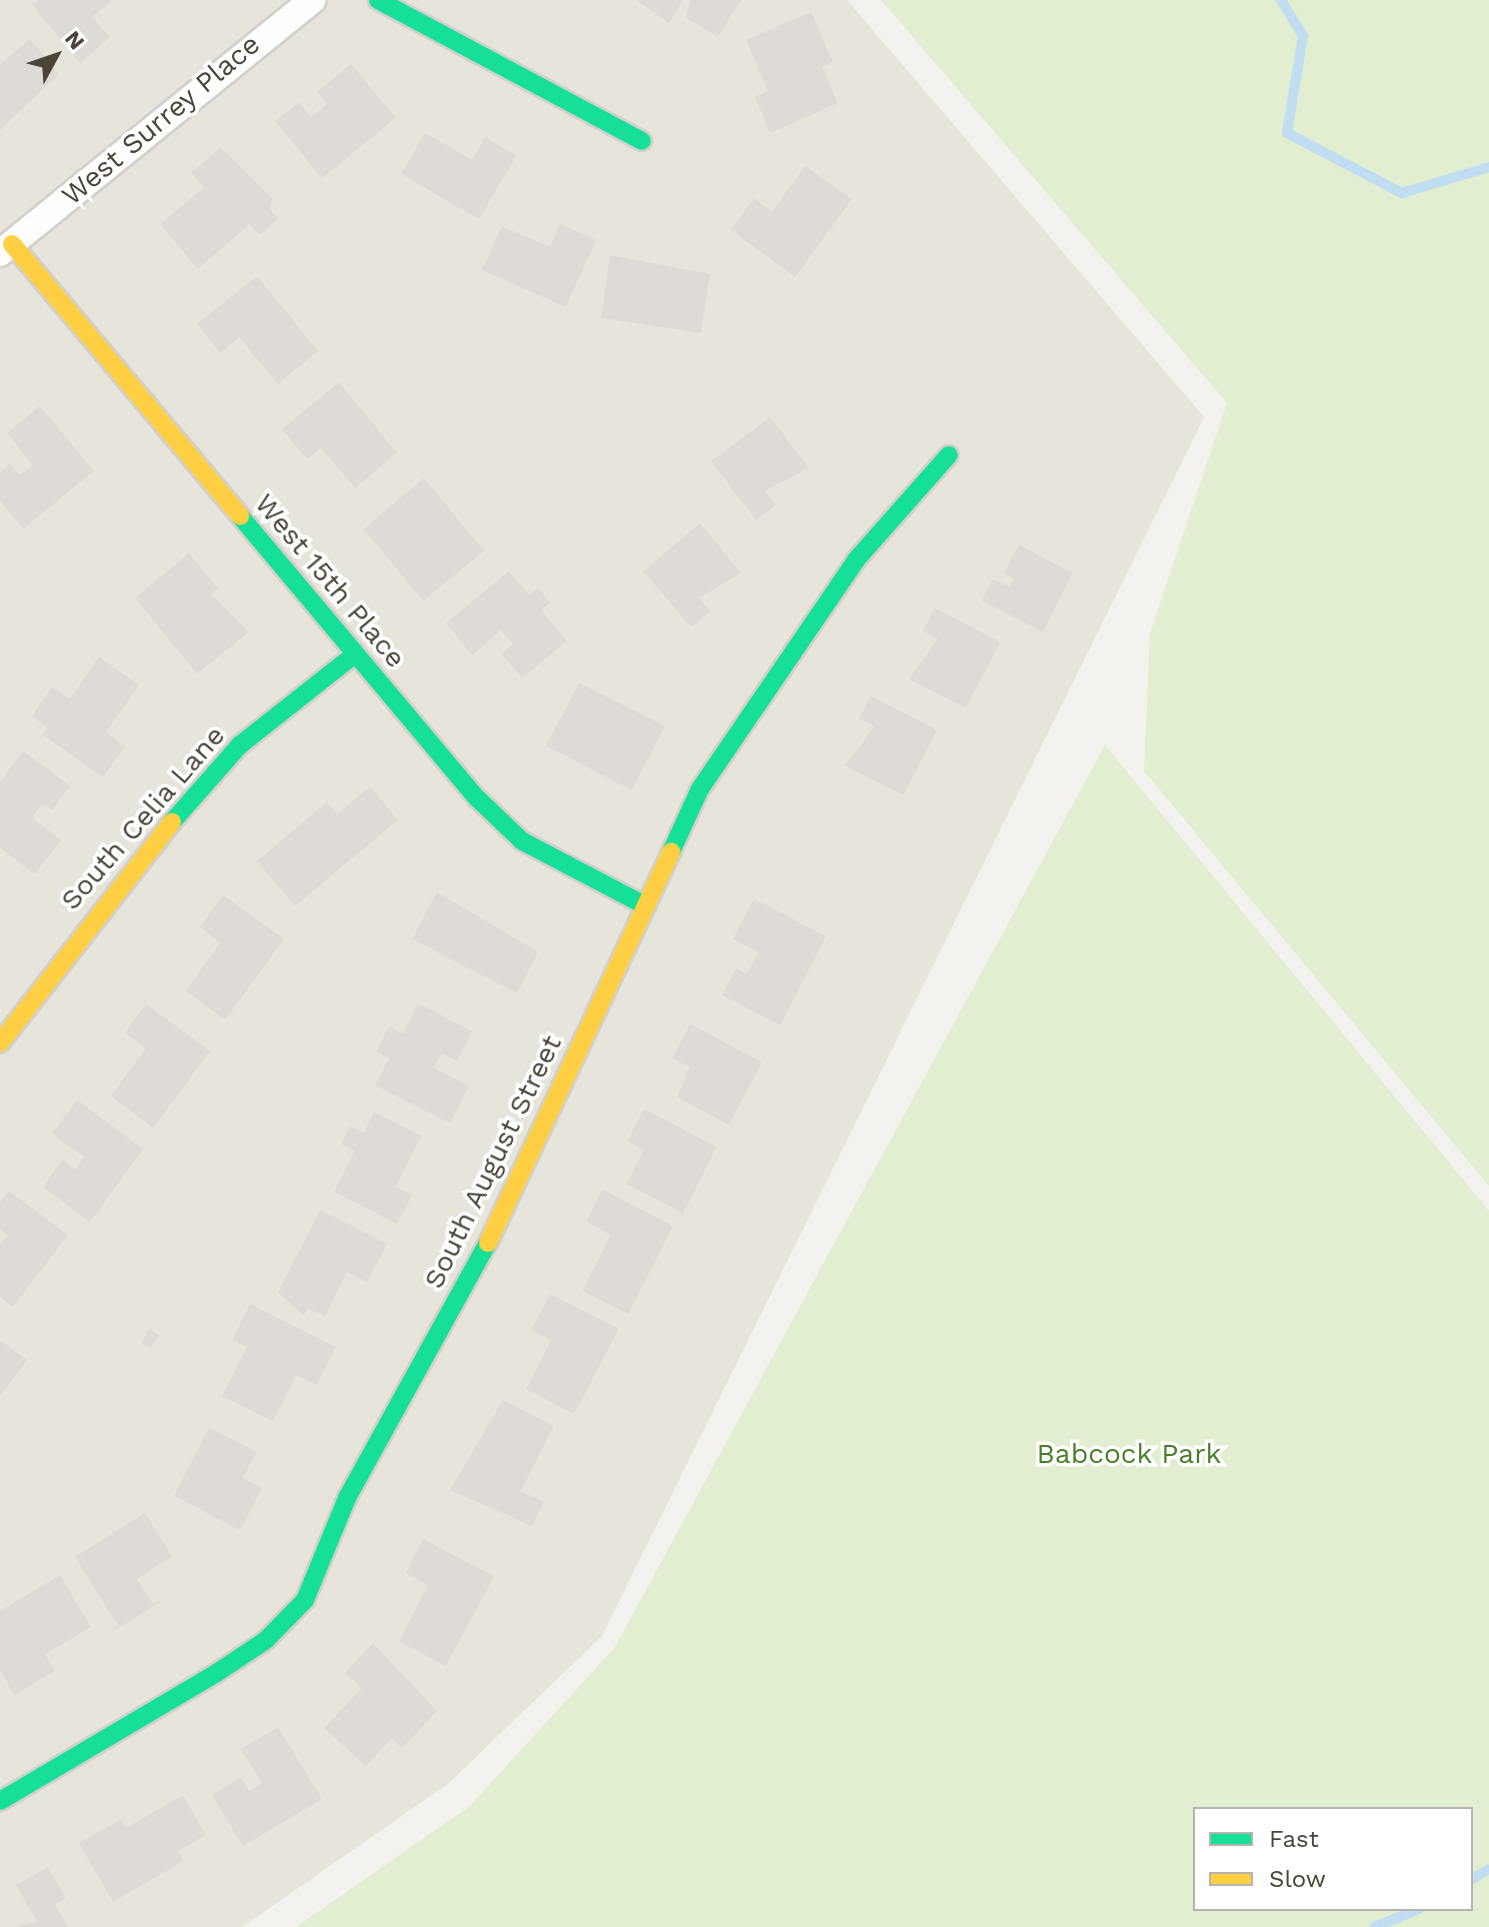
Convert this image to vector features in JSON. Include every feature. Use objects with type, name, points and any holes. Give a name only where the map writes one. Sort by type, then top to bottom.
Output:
[{"type":"street","name":"West Surrey Place","points":[[6,249],[312,0]]},
{"type":"street","points":[[378,0],[642,141]]},
{"type":"street","name":"West 15th Place","points":[[6,249],[354,655],[522,841],[646,906]]},
{"type":"street","name":"South August Street","points":[[0,1801],[215,1674],[266,1640],[305,1600],[347,1498],[509,1204],[700,789],[856,560],[949,455]]},
{"type":"street","name":"South Celia Lane","points":[[0,1043],[193,795],[240,745],[354,655]]},
{"type":"shaded area","points":[[0,0],[847,0],[1204,417],[602,1636],[449,1783],[242,1927],[0,1927]]},
{"type":"green space","points":[[881,0],[1489,0],[1489,1186],[1144,771],[1150,633],[1227,403]]},
{"type":"green space","name":"Babcock Park","points":[[1105,745],[1489,1211],[1489,1927],[296,1927],[470,1806],[615,1647]]},
{"type":"building","points":[[38,0],[112,0],[92,17],[110,37],[80,63],[32,5]]},
{"type":"building","points":[[636,0],[683,0],[669,23]]},
{"type":"building","points":[[691,0],[741,0],[718,37],[685,17]]},
{"type":"building","points":[[811,12],[833,62],[822,67],[838,103],[770,133],[755,97],[768,91],[746,40]]},
{"type":"building","points":[[30,39],[59,74],[0,130],[0,64]]},
{"type":"building","points":[[351,64],[396,118],[322,178],[275,121],[299,102],[311,117],[327,104],[317,92]]},
{"type":"building","points":[[425,133],[472,160],[485,137],[516,156],[479,219],[401,174]]},
{"type":"building","points":[[221,147],[273,199],[269,208],[278,219],[259,235],[250,224],[198,269],[160,224],[204,187],[191,173]]},
{"type":"building","points":[[805,166],[852,199],[795,277],[731,230],[754,198],[772,212]]},
{"type":"building","points":[[560,224],[596,240],[566,307],[482,270],[502,226],[550,247]]},
{"type":"building","points":[[610,255],[710,274],[701,333],[601,318]]},
{"type":"building","points":[[257,276],[318,351],[278,384],[239,337],[220,353],[197,324]]},
{"type":"building","points":[[339,382],[397,453],[355,488],[321,448],[307,459],[282,429]]},
{"type":"building","points":[[40,406],[94,471],[23,529],[0,500],[0,472],[10,464],[20,475],[33,465],[7,433]]},
{"type":"building","points":[[770,417],[809,468],[765,491],[776,505],[756,520],[711,461]]},
{"type":"building","points":[[424,478],[484,551],[423,601],[364,529]]},
{"type":"building","points":[[700,523],[741,573],[699,598],[710,611],[691,627],[643,571]]},
{"type":"building","points":[[1019,545],[1073,573],[1043,632],[982,601],[993,579],[1010,587],[1014,579],[1004,573]]},
{"type":"building","points":[[189,553],[218,589],[211,594],[249,632],[197,674],[135,598]]},
{"type":"building","points":[[509,571],[529,595],[538,588],[550,603],[541,610],[567,641],[522,678],[501,654],[513,644],[501,630],[472,655],[446,623]]},
{"type":"building","points":[[935,608],[1000,642],[966,708],[909,679],[938,639],[923,631]]},
{"type":"building","points":[[99,657],[139,685],[106,732],[125,746],[103,777],[43,735],[48,728],[32,716],[52,687],[70,699]]},
{"type":"building","points":[[579,683],[665,726],[632,790],[546,746]]},
{"type":"building","points":[[871,696],[937,730],[903,795],[845,766],[875,726],[859,719]]},
{"type":"building","points":[[23,751],[70,786],[52,810],[42,803],[32,818],[61,840],[35,874],[0,848],[0,782]]},
{"type":"building","points":[[370,786],[398,820],[295,906],[257,861],[327,802],[337,814]]},
{"type":"building","points":[[437,892],[538,952],[517,993],[412,939]]},
{"type":"building","points":[[223,895],[284,939],[225,1020],[186,991],[220,943],[200,927]]},
{"type":"building","points":[[754,899],[826,936],[780,1025],[722,995],[736,968],[747,974],[759,952],[733,939]]},
{"type":"building","points":[[418,1003],[472,1031],[457,1061],[442,1053],[434,1068],[469,1086],[450,1123],[375,1085],[389,1058],[376,1052],[389,1026],[403,1034]]},
{"type":"building","points":[[146,1004],[210,1051],[153,1128],[111,1096],[146,1048],[125,1033]]},
{"type":"building","points":[[690,1024],[762,1062],[729,1125],[677,1097],[690,1067],[672,1058]]},
{"type":"building","points":[[77,1100],[143,1149],[90,1222],[43,1187],[62,1160],[75,1170],[84,1157],[52,1134]]},
{"type":"building","points":[[644,1109],[717,1147],[683,1213],[627,1184],[644,1150],[627,1141]]},
{"type":"building","points":[[374,1112],[421,1136],[395,1187],[412,1195],[397,1224],[334,1192],[355,1151],[341,1144],[350,1126],[364,1133]]},
{"type":"building","points":[[602,1189],[673,1226],[628,1314],[582,1291],[611,1235],[586,1222]]},
{"type":"building","points":[[9,1191],[68,1235],[13,1307],[0,1297],[0,1245],[8,1235],[0,1229],[0,1203]]},
{"type":"building","points":[[320,1210],[387,1244],[367,1282],[347,1272],[325,1317],[308,1308],[304,1316],[278,1292]]},
{"type":"building","points":[[550,1294],[619,1329],[574,1414],[526,1389],[551,1340],[531,1330]]},
{"type":"building","points":[[250,1304],[336,1347],[316,1385],[296,1375],[273,1421],[222,1396],[247,1347],[232,1340]]},
{"type":"building","points":[[149,1329],[159,1335],[151,1348],[141,1343]]},
{"type":"building","points":[[0,1340],[27,1360],[0,1396]]},
{"type":"building","points":[[503,1400],[554,1426],[521,1491],[544,1502],[532,1526],[450,1490]]},
{"type":"building","points":[[209,1428],[257,1452],[243,1478],[262,1488],[240,1530],[174,1496]]},
{"type":"building","points":[[145,1513],[172,1556],[137,1579],[152,1603],[162,1601],[110,1633],[117,1624],[75,1557]]},
{"type":"building","points":[[423,1539],[494,1576],[446,1666],[399,1641],[428,1585],[406,1573]]},
{"type":"building","points":[[60,1575],[91,1627],[45,1654],[55,1671],[14,1695],[0,1670],[0,1611]]},
{"type":"building","points":[[373,1643],[437,1711],[402,1748],[392,1738],[366,1766],[324,1728],[362,1688],[345,1673]]},
{"type":"building","points":[[278,1727],[322,1799],[243,1846],[212,1795],[240,1778],[249,1791],[262,1783],[241,1749]]},
{"type":"building","points":[[183,1795],[206,1835],[178,1851],[183,1861],[113,1902],[79,1843],[121,1819],[126,1828]]},
{"type":"building","points":[[48,1867],[66,1898],[55,1904],[68,1927],[13,1927],[37,1921],[16,1885]]},
{"type":"waterway","points":[[1281,0],[1303,36],[1287,133],[1402,193],[1489,167]]},
{"type":"waterway","points":[[1473,1879],[1489,1869]]},
{"type":"waterway","points":[[1375,1927],[1414,1911]]},
{"type":"traffic: fast","points":[[378,0],[642,141]]},
{"type":"traffic: fast","points":[[671,852],[700,789],[856,560],[949,455]]},
{"type":"traffic: fast","points":[[240,516],[477,798],[522,841],[646,906]]},
{"type":"traffic: fast","points":[[172,822],[240,745],[354,655]]},
{"type":"traffic: fast","points":[[0,1801],[215,1674],[266,1640],[305,1600],[347,1498],[488,1243]]},
{"type":"traffic: slow","points":[[12,244],[240,516]]},
{"type":"traffic: slow","points":[[0,1043],[172,822]]},
{"type":"traffic: slow","points":[[488,1243],[671,852]]}]
